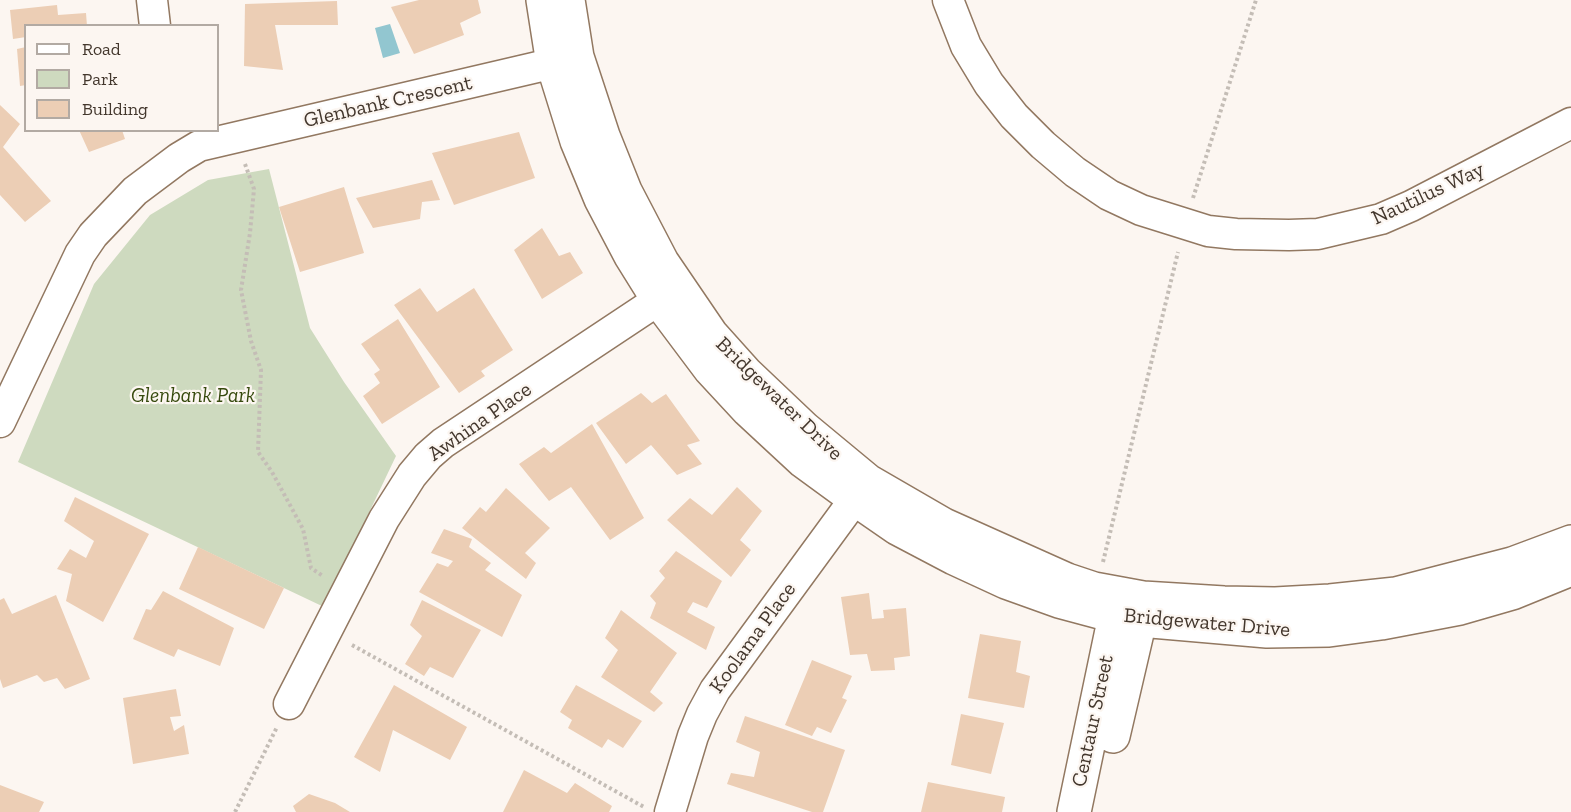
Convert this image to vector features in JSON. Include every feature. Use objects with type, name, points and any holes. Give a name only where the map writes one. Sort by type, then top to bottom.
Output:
[{"type":"street","points":[[152,0],[154,24]]},
{"type":"street","name":"Bridgewater Drive","points":[[543,0],[565,60]]},
{"type":"street","name":"Bridgewater Drive","points":[[568,0],[565,60],[577,141],[601,199],[631,256],[668,294],[710,369],[748,410],[803,461],[861,490],[897,528],[1006,582],[1059,601],[1122,603],[1275,604],[1396,594],[1512,564],[1571,542]]},
{"type":"street","name":"Nautilus Way","points":[[948,0],[966,46],[989,84],[1014,116],[1043,145],[1075,172],[1109,195],[1141,210],[1208,231],[1236,234],[1318,234],[1381,219],[1411,206],[1571,123]]},
{"type":"street","name":"Glenbank Crescent","points":[[0,422],[71,270],[93,236],[135,191],[179,158],[196,138],[236,138],[565,60]]},
{"type":"street","name":"Awhina Place","points":[[289,704],[395,500],[428,456],[443,443],[668,294]]},
{"type":"street","name":"Koolama Place","points":[[670,812],[693,736],[715,690],[861,490]]},
{"type":"street","name":"Bridgewater Drive","points":[[1122,603],[1267,631],[1329,630],[1460,608],[1512,592],[1571,569]]},
{"type":"street","name":"Centaur Street","points":[[1074,812],[1122,603]]},
{"type":"street","name":"Centaur Street","points":[[1095,812],[1122,603]]},
{"type":"path","points":[[1122,603],[1100,574],[1185,224],[1256,0]]},
{"type":"path","points":[[236,138],[254,189],[241,290],[251,341],[261,370],[258,452],[272,472],[303,529],[311,568],[347,591]]},
{"type":"path","points":[[327,631],[653,812]]},
{"type":"path","points":[[235,812],[289,704]]},
{"type":"green space","name":"Glenbank Park","points":[[269,169],[310,328],[344,382],[396,456],[324,607],[18,462],[94,284],[150,215],[208,180]]},
{"type":"water","points":[[390,24],[400,53],[383,58],[375,28]]},
{"type":"building","points":[[419,0],[478,0],[481,13],[460,23],[464,35],[414,54],[391,7]]},
{"type":"building","points":[[337,1],[338,25],[275,25],[283,70],[244,66],[245,4]]},
{"type":"building","points":[[57,5],[58,15],[86,13],[87,24],[24,24],[24,37],[13,39],[10,10]]},
{"type":"building","points":[[24,47],[24,85],[20,86],[17,49]]},
{"type":"building","points":[[0,105],[20,124],[3,147],[51,201],[25,222],[0,195]]},
{"type":"building","points":[[80,132],[123,132],[125,139],[89,152]]},
{"type":"building","points":[[519,132],[535,178],[454,205],[432,153]]},
{"type":"building","points":[[432,180],[440,200],[422,202],[420,219],[373,228],[356,198]]},
{"type":"building","points":[[344,187],[364,253],[300,272],[279,207]]},
{"type":"building","points":[[542,228],[559,256],[570,252],[583,273],[542,299],[514,250]]},
{"type":"building","points":[[420,288],[437,312],[474,288],[513,350],[481,371],[485,376],[459,393],[394,305]]},
{"type":"building","points":[[398,319],[440,387],[382,424],[363,396],[380,383],[374,374],[380,370],[361,344]]},
{"type":"building","points":[[641,393],[652,403],[666,394],[700,441],[687,445],[702,464],[677,475],[651,445],[626,464],[596,423]]},
{"type":"building","points":[[592,424],[644,518],[610,540],[571,487],[549,501],[519,464],[544,447],[551,453]]},
{"type":"building","points":[[737,487],[762,511],[740,540],[751,550],[731,577],[667,520],[690,498],[712,515]]},
{"type":"building","points":[[506,488],[550,528],[525,553],[536,563],[526,579],[462,528],[480,507],[486,512]]},
{"type":"building","points":[[75,497],[149,534],[103,622],[66,601],[72,574],[57,569],[70,549],[86,558],[94,541],[64,521]]},
{"type":"building","points":[[444,529],[472,539],[469,547],[491,563],[485,570],[522,595],[502,637],[419,592],[437,563],[448,567],[453,561],[431,553]]},
{"type":"building","points":[[198,547],[284,588],[264,629],[179,589]]},
{"type":"building","points":[[676,551],[722,581],[707,608],[693,602],[687,612],[715,627],[706,650],[650,618],[656,603],[650,596],[665,578],[659,571]]},
{"type":"building","points":[[163,591],[234,628],[220,666],[178,649],[174,657],[133,639],[146,609],[151,610]]},
{"type":"building","points":[[869,593],[872,619],[884,618],[883,610],[906,608],[910,656],[894,658],[895,670],[871,671],[867,654],[850,655],[841,597]]},
{"type":"building","points":[[56,595],[90,679],[65,689],[57,678],[44,682],[37,675],[3,688],[0,679],[0,600],[4,598],[12,614]]},
{"type":"building","points":[[422,600],[481,630],[453,678],[430,667],[424,676],[405,664],[422,636],[410,625]]},
{"type":"building","points":[[621,610],[677,653],[650,692],[663,703],[654,712],[601,677],[618,650],[605,638]]},
{"type":"building","points":[[980,634],[1021,641],[1016,672],[1030,676],[1024,708],[968,698]]},
{"type":"building","points":[[812,660],[852,676],[842,698],[847,700],[831,733],[817,727],[812,736],[785,725]]},
{"type":"building","points":[[394,685],[467,727],[450,760],[393,730],[380,772],[354,757]]},
{"type":"building","points":[[576,685],[642,721],[623,748],[608,739],[602,748],[568,728],[572,720],[560,712]]},
{"type":"building","points":[[176,689],[181,716],[170,717],[174,731],[184,725],[189,754],[133,764],[123,698]]},
{"type":"building","points":[[961,714],[1004,723],[991,774],[951,765]]},
{"type":"building","points":[[745,716],[845,750],[823,812],[812,812],[727,784],[731,773],[754,777],[760,752],[736,742]]},
{"type":"building","points":[[524,770],[567,793],[575,783],[612,806],[609,812],[503,812]]},
{"type":"building","points":[[928,782],[1005,797],[1002,812],[921,812]]},
{"type":"building","points":[[0,785],[44,802],[39,812],[0,812]]},
{"type":"building","points":[[309,794],[335,803],[350,812],[296,812],[293,806]]}]
